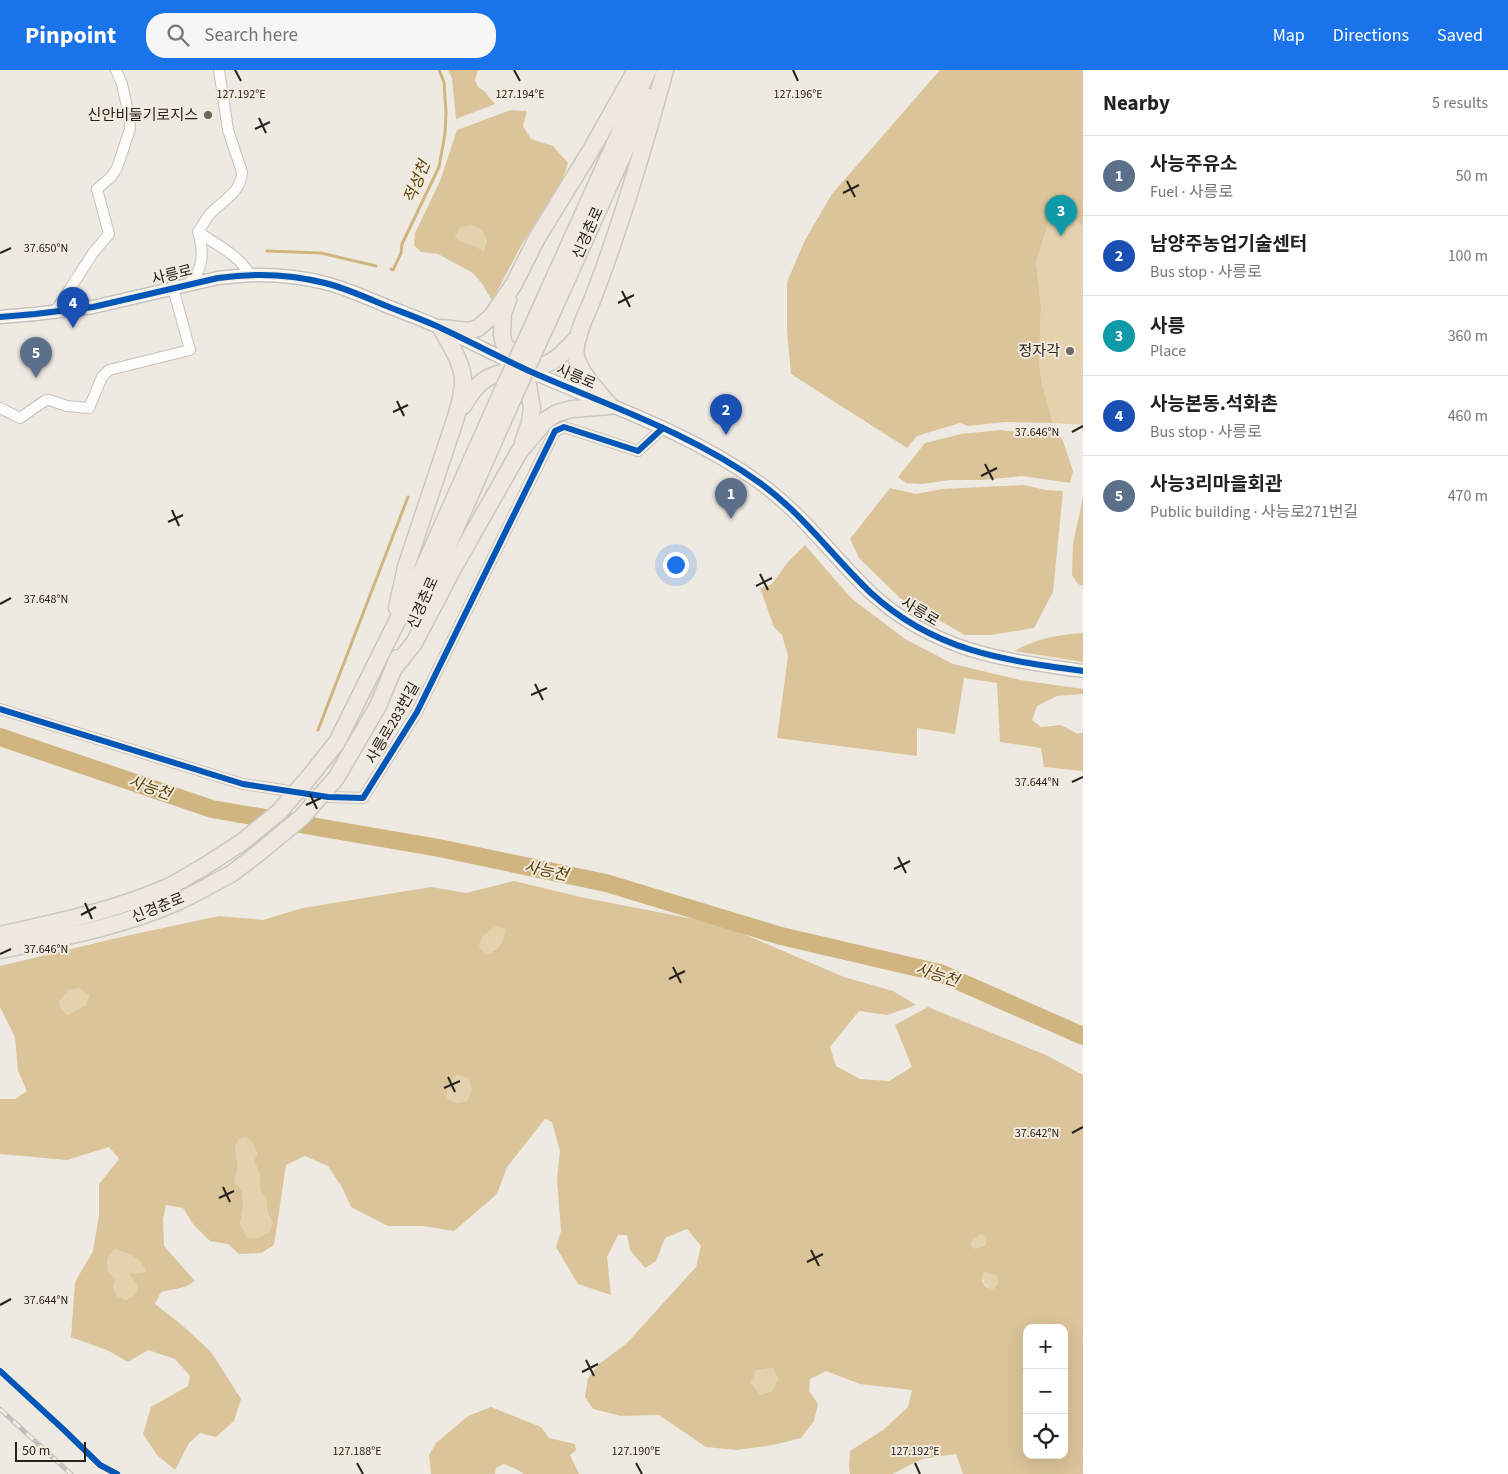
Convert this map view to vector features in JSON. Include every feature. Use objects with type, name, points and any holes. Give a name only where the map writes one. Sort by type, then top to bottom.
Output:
[{"type":"highway","points":[[395,666],[414,643],[450,574],[519,452],[530,422],[532,408],[525,369],[504,344],[502,336],[503,313],[514,284],[537,238],[591,150],[636,70]]},
{"type":"highway","name":"신경춘로","points":[[535,336],[648,70]]},
{"type":"highway","points":[[610,406],[582,369],[576,355],[579,336],[614,244],[644,148],[663,70]]},
{"type":"highway","name":"신경춘로","points":[[0,935],[83,916],[134,901],[169,886],[202,868],[242,842],[279,812],[337,742],[423,569],[663,70]]},
{"type":"highway","points":[[441,328],[469,330],[478,328],[492,316],[514,284]]},
{"type":"highway","points":[[392,630],[406,567],[456,418],[462,393],[463,379],[456,356],[441,328]]},
{"type":"highway","points":[[456,418],[475,388],[485,379],[496,374],[543,366],[557,358],[579,336]]},
{"type":"highway","name":"신경춘로","points":[[0,950],[60,938],[127,921],[177,902],[231,874],[302,817],[336,778],[378,706],[507,395]]},
{"type":"highway","points":[[519,452],[546,420],[557,413],[572,409],[610,406]]},
{"type":"street","points":[[56,312],[93,253],[109,234],[97,189],[111,177],[117,168],[130,129],[122,84],[116,70]]},
{"type":"street","points":[[198,232],[212,212],[234,193],[241,180],[242,172],[225,115],[219,70]]},
{"type":"street","points":[[198,232],[237,259],[250,275]]},
{"type":"street","points":[[189,284],[197,276],[202,261],[203,250],[198,232]]},
{"type":"street","name":"사릉로","points":[[0,317],[93,307],[218,278],[250,275],[283,276],[328,283],[441,328],[525,369],[663,428],[718,456],[761,484],[812,528],[872,594],[916,625],[951,643],[970,651],[1026,663],[1083,671]]},
{"type":"street","points":[[0,408],[20,418],[46,400],[66,406],[89,408],[102,377],[109,370],[190,350],[173,288]]},
{"type":"street","name":"사릉로283번길","points":[[0,708],[243,784],[328,797],[363,798],[417,712],[555,431],[564,427],[638,451],[663,428]]},
{"type":"shaded area","points":[[448,70],[478,70],[475,80],[478,87],[495,104],[456,119],[452,78]]},
{"type":"shaded area","points":[[940,70],[1083,70],[1083,227],[1064,208],[1051,215],[1036,262],[1041,306],[1039,363],[1042,384],[1053,423],[1005,422],[968,426],[960,423],[917,436],[907,448],[791,374],[787,332],[787,282],[805,240],[832,194]]},
{"type":"shaded area","points":[[511,110],[527,111],[523,126],[531,139],[553,146],[568,163],[562,181],[522,244],[492,301],[483,285],[473,273],[438,254],[421,252],[414,245],[415,233],[440,181],[457,130]],"holes":[[[471,225],[483,231],[487,241],[484,251],[455,238],[460,228]]]},
{"type":"shaded area","points":[[1064,208],[1083,227],[1083,425],[1053,423],[1042,384],[1039,363],[1041,306],[1036,262],[1051,215]]},
{"type":"shaded area","points":[[471,225],[483,231],[487,241],[485,252],[455,238],[460,228]]},
{"type":"shaded area","points":[[1054,428],[1063,441],[1073,471],[1070,483],[1022,476],[982,480],[950,480],[922,484],[906,483],[898,477],[925,443],[961,434],[1001,430],[1036,434]]},
{"type":"shaded area","points":[[1024,485],[1046,490],[1063,491],[1053,592],[1034,628],[991,635],[965,635],[900,598],[859,558],[850,539],[890,488],[916,494],[942,489]]},
{"type":"shaded area","points":[[1083,497],[1083,586],[1078,584],[1072,575],[1073,544]]},
{"type":"shaded area","points":[[805,545],[851,598],[905,639],[953,664],[1020,680],[1083,689],[1083,694],[1057,696],[1037,706],[1032,720],[1041,727],[1061,725],[1078,734],[1083,732],[1083,771],[1044,767],[1041,748],[1000,742],[997,683],[964,678],[955,734],[917,728],[917,756],[777,738],[788,656],[782,635],[774,627],[760,588],[771,585],[788,562]]},
{"type":"shaded area","points":[[1083,633],[1083,662],[1015,651],[1031,643],[1048,638]]},
{"type":"shaded area","points":[[514,881],[585,898],[720,924],[844,977],[893,991],[916,1005],[887,1015],[859,1011],[830,1047],[836,1066],[860,1079],[889,1081],[912,1067],[895,1025],[928,1007],[1046,1055],[1083,1075],[1083,1474],[963,1474],[956,1454],[922,1459],[892,1474],[850,1474],[850,1451],[883,1430],[908,1407],[912,1390],[860,1384],[826,1371],[810,1379],[809,1391],[818,1404],[814,1421],[801,1438],[773,1445],[736,1450],[706,1447],[659,1415],[621,1416],[593,1409],[585,1397],[588,1378],[599,1364],[627,1343],[696,1267],[701,1246],[687,1229],[665,1238],[656,1261],[645,1268],[630,1250],[627,1235],[618,1235],[607,1257],[611,1295],[578,1284],[556,1247],[561,1231],[557,1179],[560,1151],[552,1122],[545,1119],[507,1167],[497,1194],[454,1231],[423,1226],[388,1226],[351,1207],[343,1189],[328,1166],[305,1156],[286,1165],[274,1245],[261,1253],[239,1254],[228,1244],[210,1241],[193,1224],[183,1208],[166,1205],[163,1219],[164,1246],[195,1281],[185,1287],[161,1292],[155,1304],[183,1326],[211,1352],[241,1399],[234,1421],[216,1437],[200,1433],[189,1443],[175,1470],[157,1455],[143,1434],[151,1407],[188,1386],[190,1376],[175,1359],[148,1350],[128,1362],[109,1351],[71,1337],[75,1282],[93,1251],[99,1215],[99,1184],[119,1159],[109,1147],[67,1160],[0,1154],[0,1099],[15,1099],[27,1091],[18,1071],[15,1037],[0,1007],[0,966],[219,916],[263,920],[303,908],[431,887],[466,893]],"holes":[[[495,927],[505,929],[502,942],[494,951],[486,955],[479,946],[483,936]],[[80,988],[89,996],[86,1005],[67,1015],[61,1009],[59,1001],[69,990]],[[457,1075],[468,1078],[472,1090],[467,1101],[457,1103],[447,1098],[447,1086]],[[246,1137],[252,1142],[257,1154],[254,1161],[260,1175],[260,1190],[267,1199],[267,1211],[273,1223],[269,1232],[257,1238],[247,1237],[240,1224],[243,1208],[242,1192],[234,1182],[238,1167],[235,1147],[239,1139]],[[981,1234],[987,1238],[985,1246],[975,1249],[970,1245]],[[114,1249],[137,1259],[141,1263],[146,1272],[129,1274],[138,1285],[135,1295],[126,1300],[116,1296],[113,1285],[116,1279],[108,1272],[107,1259]],[[983,1272],[996,1275],[998,1283],[993,1289],[986,1287],[982,1281]],[[773,1368],[778,1379],[772,1391],[760,1395],[751,1383],[756,1370]]]},
{"type":"shaded area","points":[[495,927],[505,929],[503,938],[500,945],[486,956],[478,946],[483,936]]},
{"type":"shaded area","points":[[80,988],[89,996],[86,1005],[67,1015],[61,1009],[59,1001],[69,990]]},
{"type":"shaded area","points":[[457,1075],[468,1078],[472,1090],[467,1101],[457,1103],[447,1098],[447,1086]]},
{"type":"shaded area","points":[[246,1137],[252,1142],[257,1154],[254,1161],[260,1175],[260,1190],[267,1199],[267,1211],[273,1223],[269,1232],[257,1238],[247,1237],[240,1224],[243,1208],[234,1182],[238,1167],[235,1147],[239,1139]]},
{"type":"shaded area","points":[[981,1234],[987,1238],[985,1246],[975,1250],[969,1246]]},
{"type":"shaded area","points":[[114,1249],[137,1259],[146,1272],[138,1285],[135,1295],[126,1300],[116,1297],[108,1272],[107,1259]]},
{"type":"shaded area","points":[[983,1272],[996,1274],[998,1283],[993,1289],[984,1283]]},
{"type":"shaded area","points":[[773,1368],[778,1379],[772,1391],[760,1395],[751,1383],[756,1370]]},
{"type":"shaded area","points":[[491,1407],[541,1427],[549,1438],[575,1444],[576,1450],[570,1455],[579,1474],[524,1474],[504,1464],[496,1468],[495,1474],[431,1474],[429,1455],[436,1443],[468,1416]]},
{"type":"waterway","name":"적성천","points":[[391,269],[393,270],[401,253],[402,244],[439,167],[445,134],[446,112],[444,82],[439,70]]},
{"type":"waterway","name":"적성천","points":[[267,251],[321,253],[376,266]]},
{"type":"waterway","points":[[318,730],[408,497]]},
{"type":"waterway","name":"사능천","points":[[0,737],[212,809],[439,848],[606,883],[781,936],[940,973],[1083,1036]]},
{"type":"railway","points":[[0,1409],[71,1474]]},
{"type":"cycle path","points":[[0,317],[93,307],[231,276],[285,276],[340,287],[436,326],[527,370],[676,434],[733,465],[776,495],[871,593],[895,613],[919,628],[970,650],[997,657],[1083,671]]},
{"type":"cycle path","points":[[0,709],[243,784],[328,797],[363,798],[417,712],[555,431],[564,427],[638,451],[663,428]]},
{"type":"cycle path","points":[[0,1371],[100,1465],[117,1474]]},
{"type":"place","name":"신안비둘기로지스","points":[[208,115]]},
{"type":"place","name":"사릉","points":[[1061,236]]},
{"type":"place","name":"사능본동.석화촌","points":[[73,328]]},
{"type":"place","name":"정자각","points":[[1070,351]]},
{"type":"place","name":"사능3리마을회관","points":[[36,378]]},
{"type":"place","name":"남양주농업기술센터","points":[[726,435]]},
{"type":"place","name":"사능주유소","points":[[731,519]]}]
